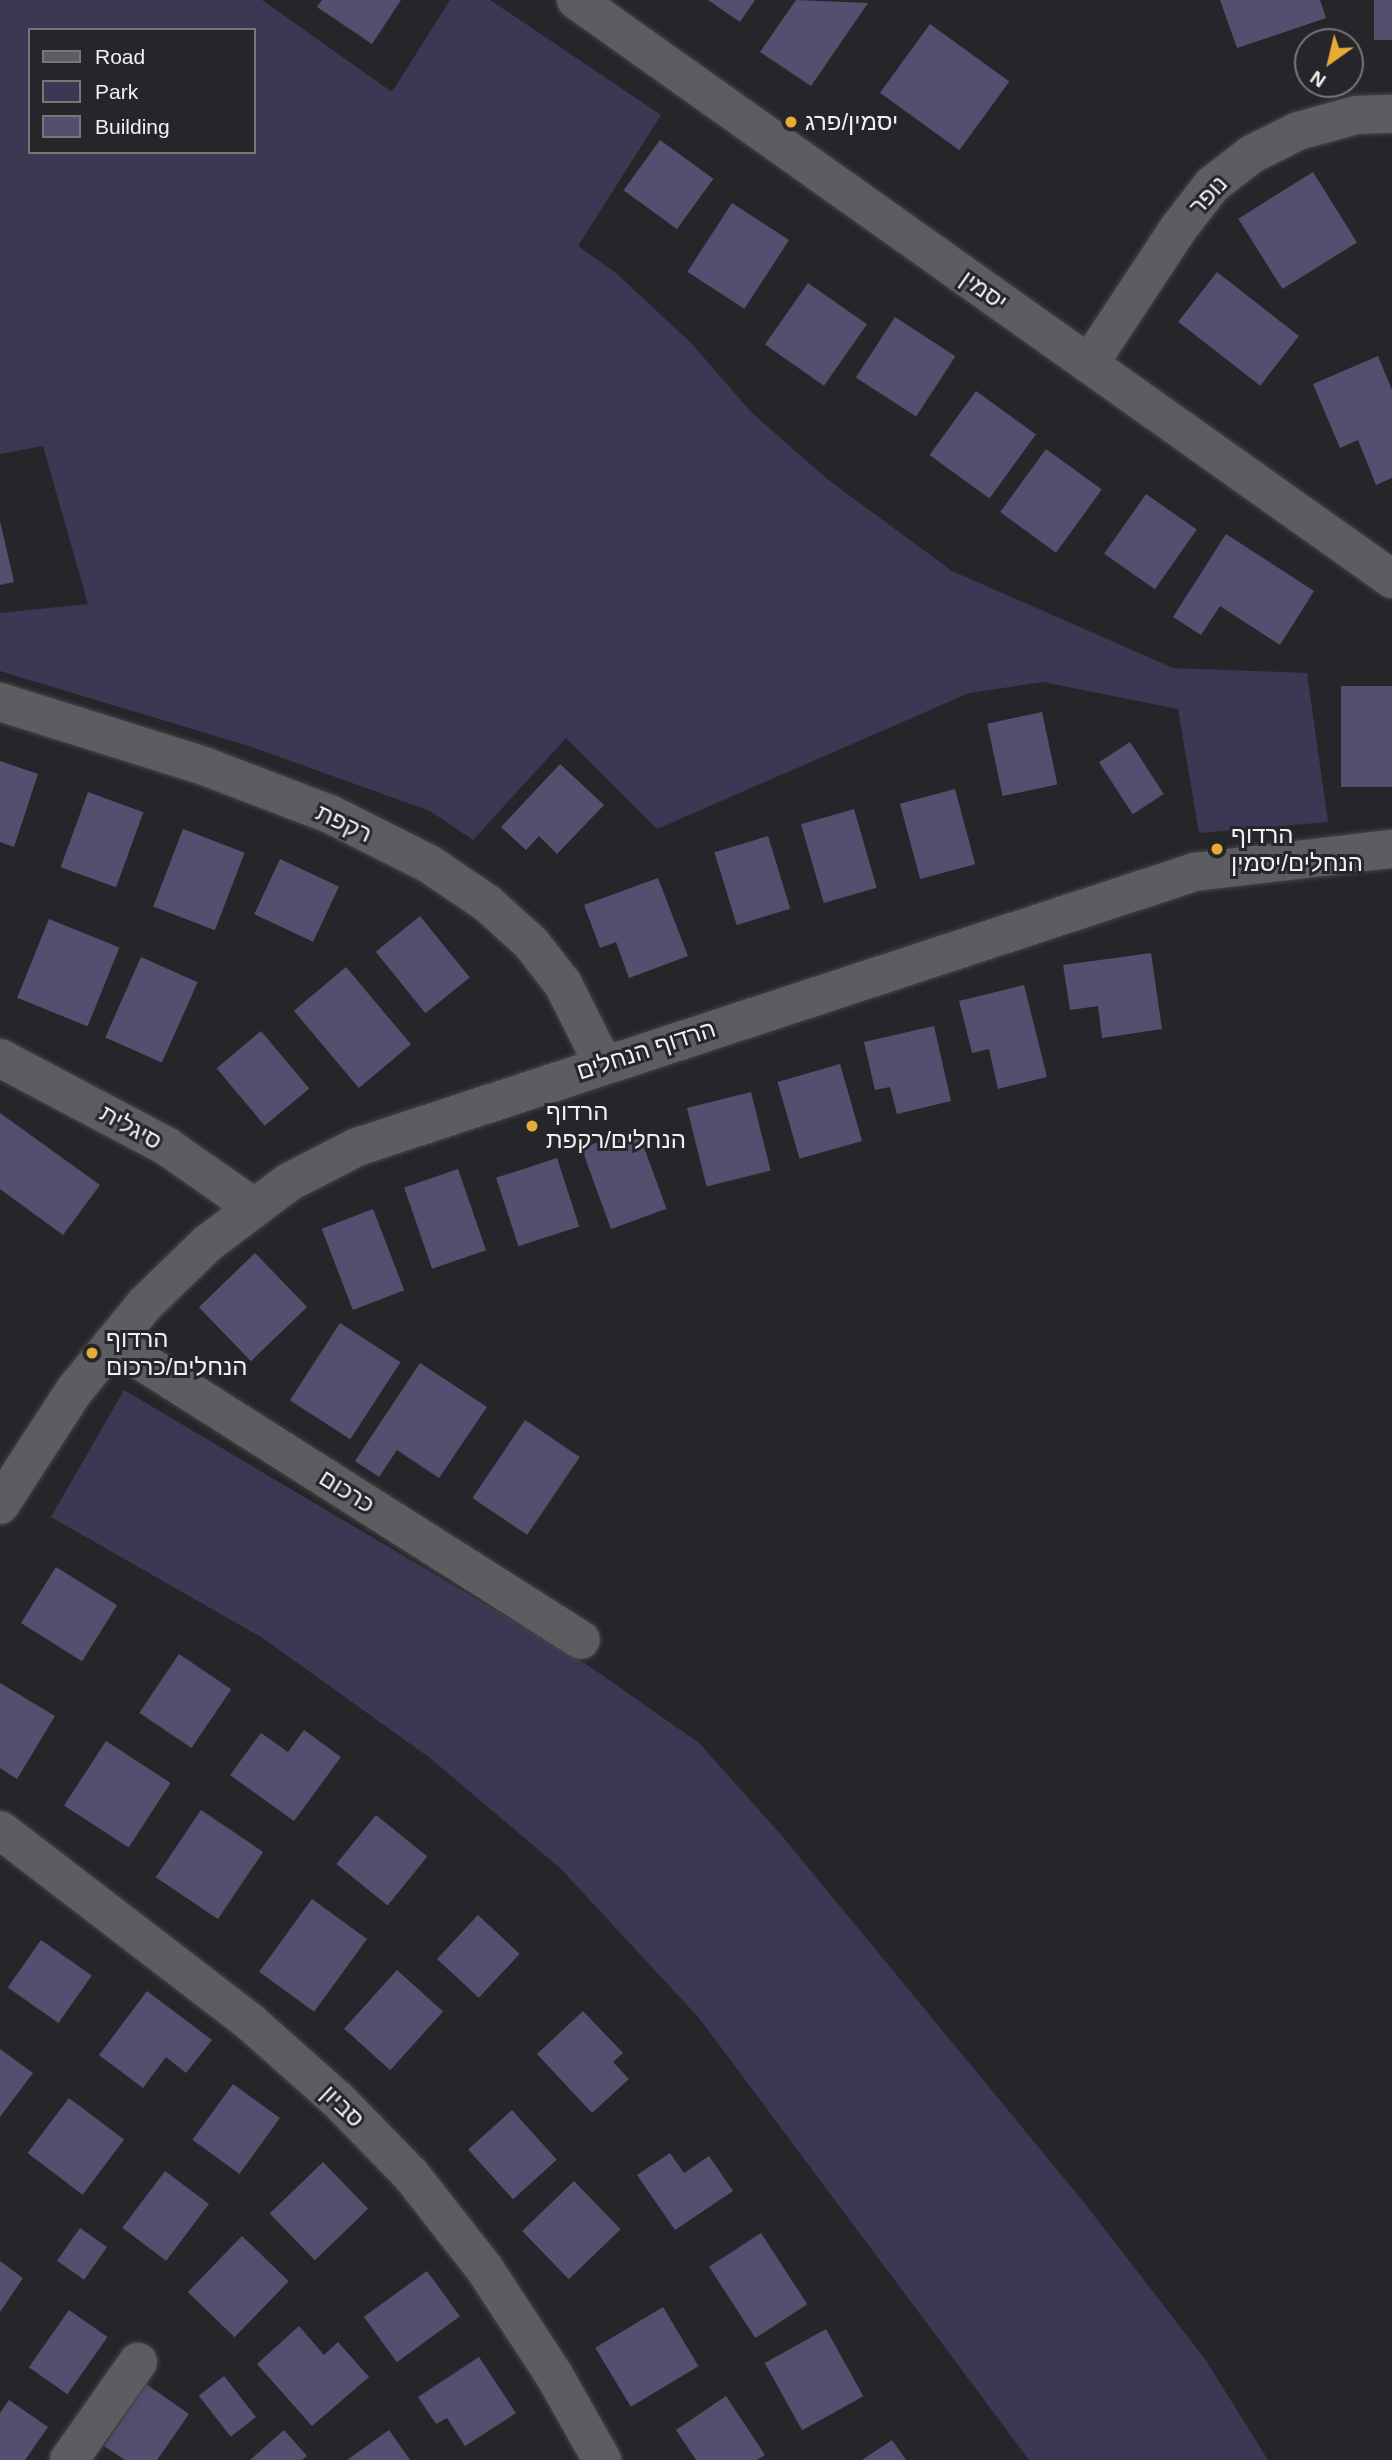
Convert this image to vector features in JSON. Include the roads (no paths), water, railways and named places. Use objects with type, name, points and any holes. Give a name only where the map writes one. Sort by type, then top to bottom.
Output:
[{"type":"street","name":"יסמין","points":[[576,0],[1392,579]]},
{"type":"street","name":"נופר","points":[[1089,364],[1171,238],[1212,185],[1252,154],[1298,131],[1356,115],[1392,114]]},
{"type":"street","name":"רקפת","points":[[0,702],[217,771],[330,814],[429,864],[488,904],[531,943],[563,984],[603,1064]]},
{"type":"street","name":"הרדוף הנחלים","points":[[0,1505],[74,1391],[145,1304],[208,1243],[289,1182],[357,1147],[603,1064],[1195,872],[1392,849]]},
{"type":"street","name":"סיגלית","points":[[0,1058],[166,1146],[255,1208]]},
{"type":"street","name":"כרכום","points":[[113,1343],[581,1640]]},
{"type":"street","name":"סביון","points":[[0,1830],[250,2022],[347,2109],[411,2175],[484,2268],[554,2375],[602,2460]]},
{"type":"street","points":[[69,2460],[138,2362]]},
{"type":"place","name":"יסמין/פרג","points":[[791,122]]},
{"type":"place","name":"הרדוף הנחלים/יסמין","points":[[1217,849]]},
{"type":"place","name":"הרדוף הנחלים/רקפת","points":[[532,1126]]},
{"type":"place","name":"הרדוף הנחלים/כרכום","points":[[92,1353]]}]
